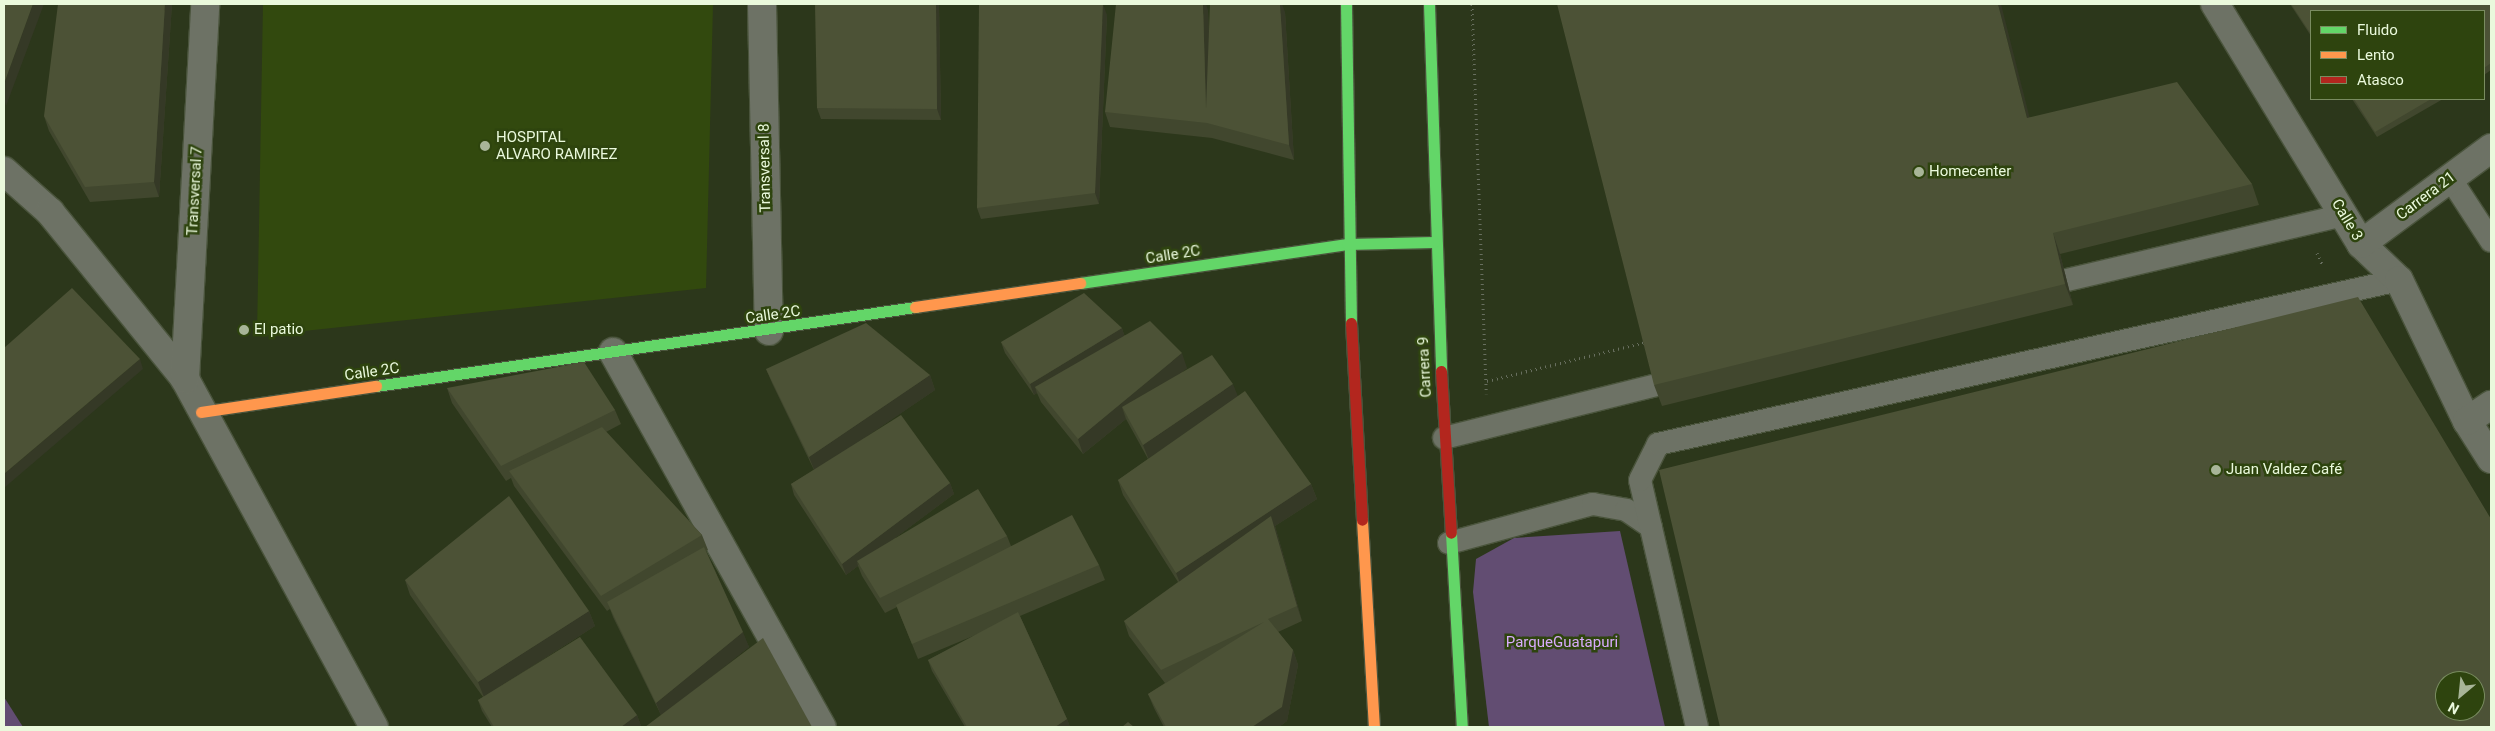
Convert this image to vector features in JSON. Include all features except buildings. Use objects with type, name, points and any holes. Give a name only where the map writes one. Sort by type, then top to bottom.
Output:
[{"type":"main road","points":[[1346,4],[1348,244],[1374,727]]},
{"type":"main road","name":"Carrera 9","points":[[1429,4],[1434,242],[1449,543],[1462,727]]},
{"type":"main road","name":"Calle 2C","points":[[201,412],[769,331],[1348,244],[1434,242]]},
{"type":"street","name":"Transversal 7","points":[[185,379],[205,4]]},
{"type":"street","name":"Transversal 8","points":[[762,4],[769,331]]},
{"type":"street","name":"Calle 3","points":[[2215,4],[2361,244],[2399,280],[2467,421],[2491,460]]},
{"type":"street","name":"Carrera 21","points":[[2361,244],[2491,148]]},
{"type":"street","points":[[4,171],[50,212],[185,379],[201,412],[374,727]]},
{"type":"street","points":[[613,352],[822,727]]},
{"type":"street","points":[[2467,421],[2491,405]]},
{"type":"lane","points":[[2450,178],[2491,242]]},
{"type":"lane","points":[[2067,280],[2344,214]]},
{"type":"lane","points":[[1697,727],[1640,480],[1658,444],[2335,296],[2399,280]]},
{"type":"lane","points":[[1444,438],[1657,385]]},
{"type":"lane","points":[[1449,543],[1593,504],[1626,510],[1651,526]]},
{"type":"path","points":[[1472,4],[1486,381],[1486,427]]},
{"type":"path","points":[[2305,224],[2335,296]]},
{"type":"path","points":[[1486,381],[1646,342]]},
{"type":"shaded area","name":"HOSPITAL ALVARO RAMIREZ","points":[[263,4],[713,4],[706,288],[257,336]]},
{"type":"green space","name":"ParqueGuatapuri","points":[[1620,531],[1665,727],[1489,727],[1473,592],[1476,559],[1514,538]]},
{"type":"green space","points":[[4,697],[23,727],[4,727]]},
{"type":"traffic: fast","points":[[1346,4],[1351,323]]},
{"type":"traffic: fast","points":[[1429,4],[1441,371]]},
{"type":"traffic: fast","points":[[1080,283],[1347,244],[1434,242]]},
{"type":"traffic: fast","points":[[376,386],[915,307]]},
{"type":"traffic: fast","points":[[1451,533],[1462,727]]},
{"type":"traffic: slow","points":[[915,307],[1080,283]]},
{"type":"traffic: slow","points":[[201,412],[376,386]]},
{"type":"traffic: slow","points":[[1362,520],[1374,727]]},
{"type":"traffic: jam","points":[[1351,323],[1362,520]]},
{"type":"traffic: jam","points":[[1441,371],[1451,533]]},
{"type":"place","name":"HOSPITAL ALVARO RAMIREZ","points":[[485,146]]},
{"type":"place","name":"Homecenter","points":[[1919,172]]},
{"type":"place","name":"El patio","points":[[244,330]]},
{"type":"place","name":"Juan Valdez Café","points":[[2216,470]]}]
